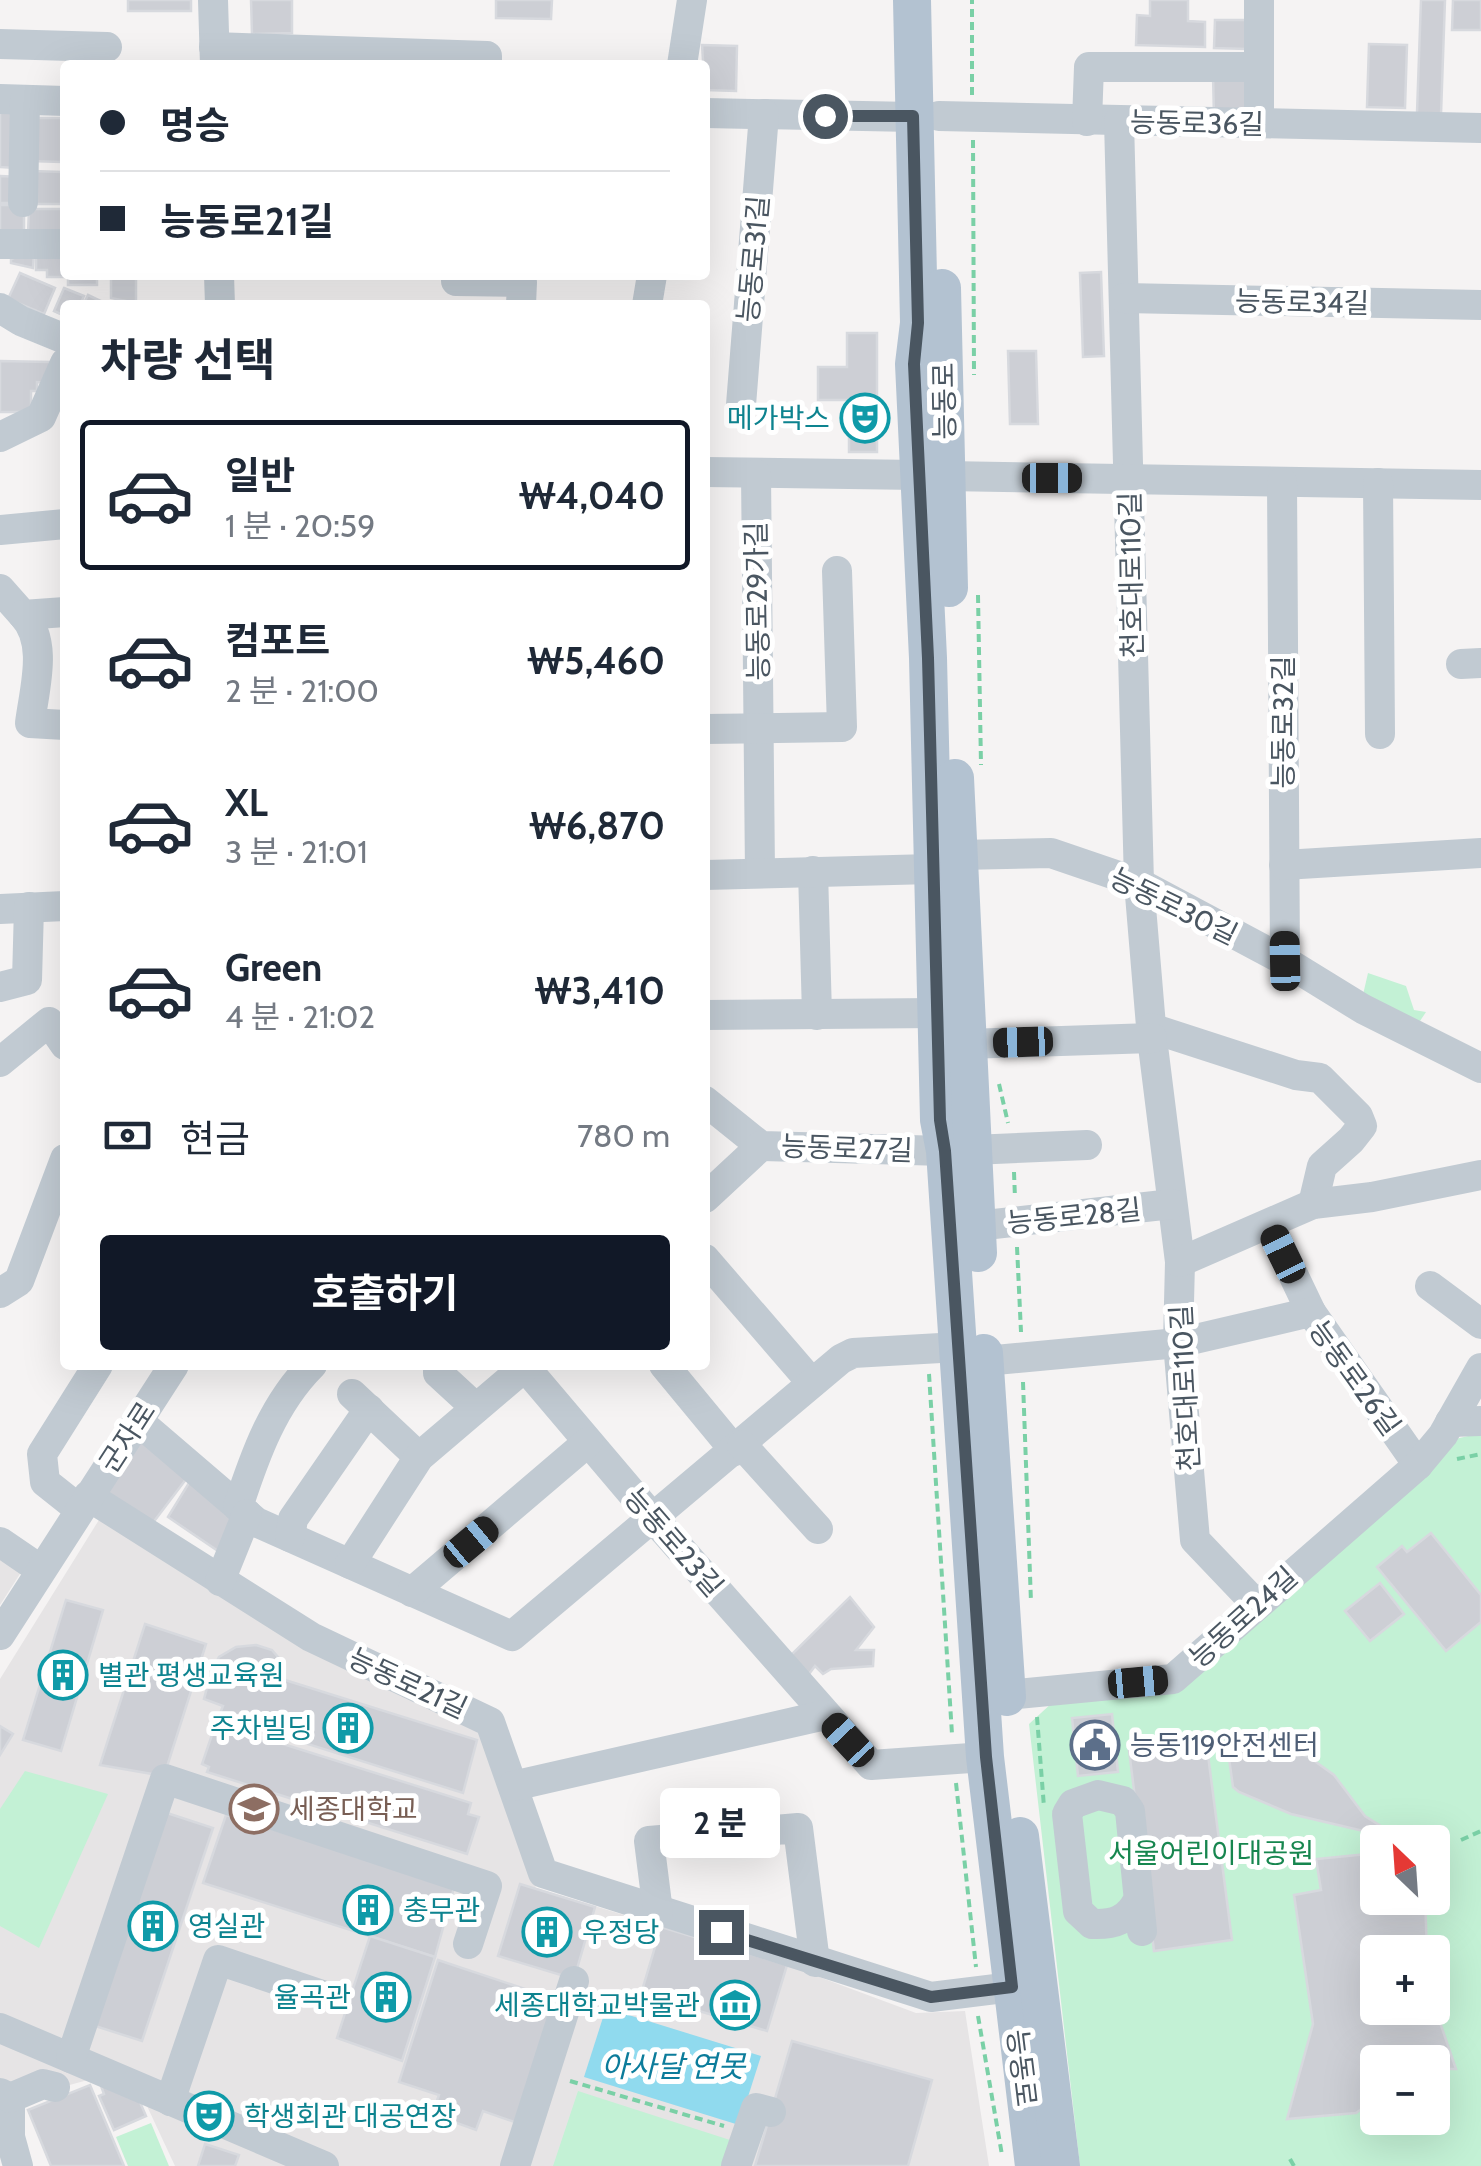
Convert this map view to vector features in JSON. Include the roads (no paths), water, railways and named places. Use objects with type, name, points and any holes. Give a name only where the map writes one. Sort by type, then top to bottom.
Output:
[{"type":"main road","name":"능동로","points":[[912,0],[942,117],[914,364],[932,476],[928,658],[944,862],[979,1044],[958,1151],[988,1356]]},
{"type":"main road","points":[[935,0],[942,117]]},
{"type":"main road","name":"능동로","points":[[944,862],[936,1013],[940,1120],[958,1151],[976,1226],[988,1356],[1015,1796],[1062,2166]]},
{"type":"main road","name":"능동로","points":[[1008,1695],[986,1757],[1034,2166]]},
{"type":"street","points":[[213,0],[214,56],[486,60]]},
{"type":"street","points":[[683,60],[692,0]]},
{"type":"street","points":[[1259,0],[1259,124]]},
{"type":"street","points":[[0,44],[107,47]]},
{"type":"street","points":[[1086,121],[1090,67],[1259,67]]},
{"type":"street","points":[[23,202],[13,99],[60,100]]},
{"type":"street","name":"능동로36길","points":[[710,113],[1481,128]]},
{"type":"street","name":"능동로31길","points":[[741,405],[764,114]]},
{"type":"street","name":"천호대로110길","points":[[1119,122],[1139,884],[1152,1033],[1180,1262],[1178,1342],[1195,1540],[1256,1604]]},
{"type":"street","points":[[0,244],[60,244]]},
{"type":"street","points":[[455,287],[522,282],[520,300]]},
{"type":"street","name":"능동로34길","points":[[1124,298],[1481,305]]},
{"type":"street","points":[[2,314],[60,337]]},
{"type":"street","points":[[0,438],[41,417],[60,374]]},
{"type":"street","points":[[710,472],[1481,486]]},
{"type":"street","name":"능동로29가길","points":[[756,474],[760,873]]},
{"type":"street","name":"능동로32길","points":[[1282,482],[1285,961]]},
{"type":"street","points":[[1378,484],[1380,734]]},
{"type":"street","points":[[0,530],[60,524]]},
{"type":"street","points":[[710,730],[842,727],[836,571]]},
{"type":"street","points":[[0,589],[30,621],[38,651],[30,723],[60,725]]},
{"type":"street","points":[[24,614],[60,612]]},
{"type":"street","points":[[1284,865],[1481,853]]},
{"type":"street","name":"능동로30길","points":[[710,875],[814,872],[1052,854],[1139,884],[1285,961],[1363,1010],[1481,1068]]},
{"type":"street","points":[[814,872],[817,1015]]},
{"type":"street","points":[[0,987],[27,980],[14,908],[60,906]]},
{"type":"street","points":[[710,1015],[936,1013]]},
{"type":"street","points":[[0,1062],[49,1022],[60,1038]]},
{"type":"street","points":[[979,1044],[1152,1033],[1263,1062],[1296,1075],[1320,1078],[1362,1126],[1322,1166],[1313,1204]]},
{"type":"street","name":"능동로27길","points":[[710,1105],[761,1146],[958,1151]]},
{"type":"street","points":[[958,1151],[1087,1145]]},
{"type":"street","points":[[710,1193],[761,1146]]},
{"type":"street","points":[[0,1293],[19,1281],[60,1172]]},
{"type":"street","points":[[1180,1262],[1313,1204],[1372,1198],[1481,1175]]},
{"type":"street","name":"능동로28길","points":[[976,1226],[1172,1204]]},
{"type":"street","points":[[1268,1224],[1312,1312]]},
{"type":"street","points":[[710,1265],[812,1383]]},
{"type":"street","points":[[1430,1286],[1481,1324]]},
{"type":"street","name":"능동로26길","points":[[412,1592],[512,1636],[812,1383],[853,1354],[988,1356],[1178,1342],[1312,1312],[1418,1465]]},
{"type":"street","name":"능동로24길","points":[[1008,1695],[1173,1679],[1418,1465],[1450,1422],[1481,1368]]},
{"type":"street","points":[[84,1503],[45,1482],[42,1454],[95,1370]]},
{"type":"street","name":"군자로","points":[[0,1634],[171,1370]]},
{"type":"street","points":[[220,1581],[243,1511],[257,1447],[293,1384],[307,1370]]},
{"type":"street","points":[[438,1370],[476,1408]]},
{"type":"street","points":[[350,1564],[418,1456],[521,1370]]},
{"type":"street","name":"능동로23길","points":[[529,1370],[653,1518],[871,1765],[986,1757]]},
{"type":"street","points":[[668,1370],[818,1529]]},
{"type":"street","points":[[290,1537],[293,1519],[361,1401],[418,1456]]},
{"type":"street","points":[[138,1421],[243,1511],[290,1537],[412,1592],[588,1442]]},
{"type":"street","points":[[1450,1422],[1481,1421]]},
{"type":"street","name":"능동로21길","points":[[84,1503],[311,1637],[490,1722],[543,1873],[931,1997],[1012,1987]]},
{"type":"street","points":[[0,1542],[41,1570]]},
{"type":"street","points":[[513,1786],[825,1715]]},
{"type":"street","points":[[71,2058],[165,1780],[487,1886],[468,1944]]},
{"type":"street","points":[[658,1912],[649,1842],[798,1828],[815,1962]]},
{"type":"street","points":[[170,2101],[218,1960],[322,1995]]},
{"type":"street","points":[[515,2166],[574,1981]]},
{"type":"street","points":[[0,2028],[324,2166]]},
{"type":"street","points":[[18,2166],[5,2096],[43,2084],[55,2087]]},
{"type":"street","points":[[736,2166],[756,2108],[771,2112]]},
{"type":"water","name":"아사달 연못","points":[[606,2008],[761,2056],[739,2125],[584,2077]]},
{"type":"place","name":"메가박스","points":[[865,418]]},
{"type":"place","name":"별관 평생교육원","points":[[63,1675]]},
{"type":"place","name":"주차빌딩","points":[[348,1728]]},
{"type":"place","name":"능동119안전센터","points":[[1095,1745]]},
{"type":"place","name":"세종대학교","points":[[254,1809]]},
{"type":"place","name":"충무관","points":[[368,1910]]},
{"type":"place","name":"영실관","points":[[153,1926]]},
{"type":"place","name":"우정당","points":[[547,1932]]},
{"type":"place","name":"율곡관","points":[[386,1997]]},
{"type":"place","name":"세종대학교박물관","points":[[735,2005]]},
{"type":"place","name":"학생회관 대공연장","points":[[209,2116]]},
{"type":"park label","name":"서울어린이대공원","points":[[1211,1853]]}]
